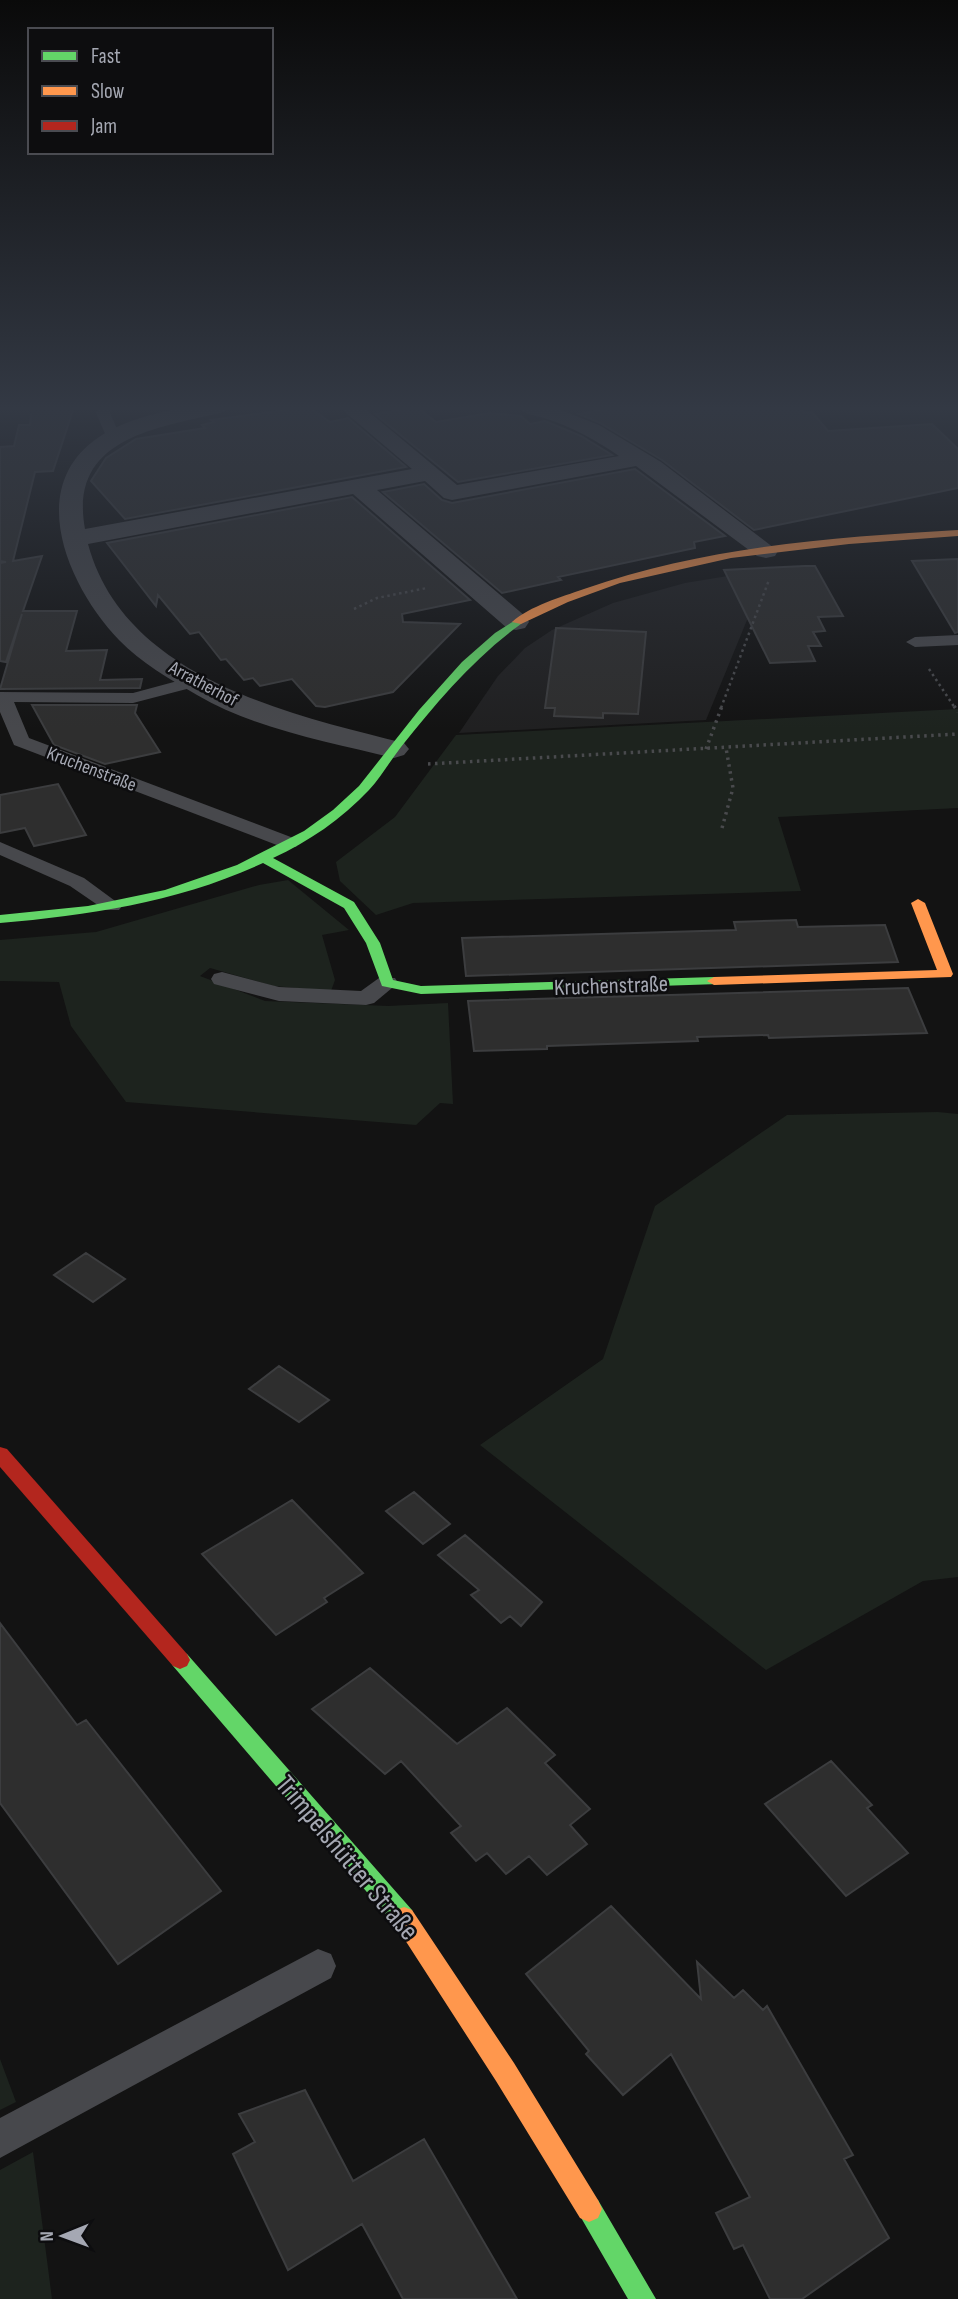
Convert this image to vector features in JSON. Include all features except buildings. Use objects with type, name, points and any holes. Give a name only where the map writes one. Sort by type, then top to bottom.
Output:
[{"type":"street","name":"Arratherhof","points":[[70,514],[73,539],[94,590],[142,645],[168,666],[229,700],[389,755]]},
{"type":"street","points":[[73,539],[209,514]]},
{"type":"street","points":[[392,514],[516,622]]},
{"type":"street","points":[[715,514],[766,551]]},
{"type":"street","points":[[0,919],[112,906],[223,873],[289,843],[357,795],[446,685],[478,651],[516,622],[569,598],[632,577],[766,551],[862,538],[958,533]]},
{"type":"street","points":[[261,857],[349,905],[373,943],[387,983]]},
{"type":"street","name":"Kruchenstraße","points":[[387,983],[421,990],[946,975],[918,903]]},
{"type":"street","name":"Trimpelshütter Straße","points":[[0,1454],[403,1916],[506,2072],[643,2299]]},
{"type":"lane","points":[[915,642],[958,640]]},
{"type":"lane","points":[[1,697],[133,698],[196,681]]},
{"type":"lane","name":"Kruchenstraße","points":[[1,697],[21,741],[289,843]]},
{"type":"lane","points":[[0,848],[78,881],[112,906]]},
{"type":"lane","points":[[222,979],[279,994],[366,998],[387,983]]},
{"type":"lane","points":[[0,2139],[318,1966]]},
{"type":"path","points":[[706,749],[774,567],[766,551]]},
{"type":"path","points":[[354,609],[377,598],[467,579]]},
{"type":"path","points":[[915,642],[919,654],[958,712]]},
{"type":"path","points":[[389,755],[435,764],[958,734]]},
{"type":"path","points":[[722,828],[731,806],[735,779],[726,747]]},
{"type":"shaded area","points":[[740,574],[763,581],[706,720],[459,733],[498,676],[525,648],[552,630],[613,603],[685,583]]},
{"type":"shaded area","points":[[958,709],[958,808],[778,817],[801,891],[413,903],[376,915],[340,881],[336,862],[395,817],[456,735]]},
{"type":"shaded area","points":[[288,880],[349,930],[322,935],[335,980],[331,991],[274,986],[210,968],[200,976],[265,1001],[388,1006],[448,1003],[453,1104],[440,1103],[416,1125],[126,1102],[71,1026],[59,982],[0,981],[0,940],[96,932],[259,885]]},
{"type":"shaded area","points":[[938,1112],[958,1114],[958,1577],[923,1581],[766,1670],[480,1445],[603,1359],[655,1206],[787,1115]]},
{"type":"shaded area","points":[[0,2059],[16,2102],[0,2110]]},
{"type":"shaded area","points":[[33,2152],[52,2299],[0,2299],[0,2170]]},
{"type":"traffic: fast","points":[[0,919],[88,910],[170,892],[241,868],[308,834],[338,813],[363,789],[451,680],[482,649],[517,622]]},
{"type":"traffic: fast","points":[[261,857],[349,905],[373,943],[387,983],[421,990],[714,981]]},
{"type":"traffic: fast","points":[[180,1660],[404,1918]]},
{"type":"traffic: fast","points":[[589,2209],[643,2299]]},
{"type":"traffic: slow","points":[[517,622],[564,600],[617,581],[731,555],[849,541],[958,533]]},
{"type":"traffic: slow","points":[[714,981],[946,974],[918,903]]},
{"type":"traffic: slow","points":[[404,1918],[505,2072],[589,2209]]},
{"type":"traffic: jam","points":[[0,1454],[180,1660]]}]
